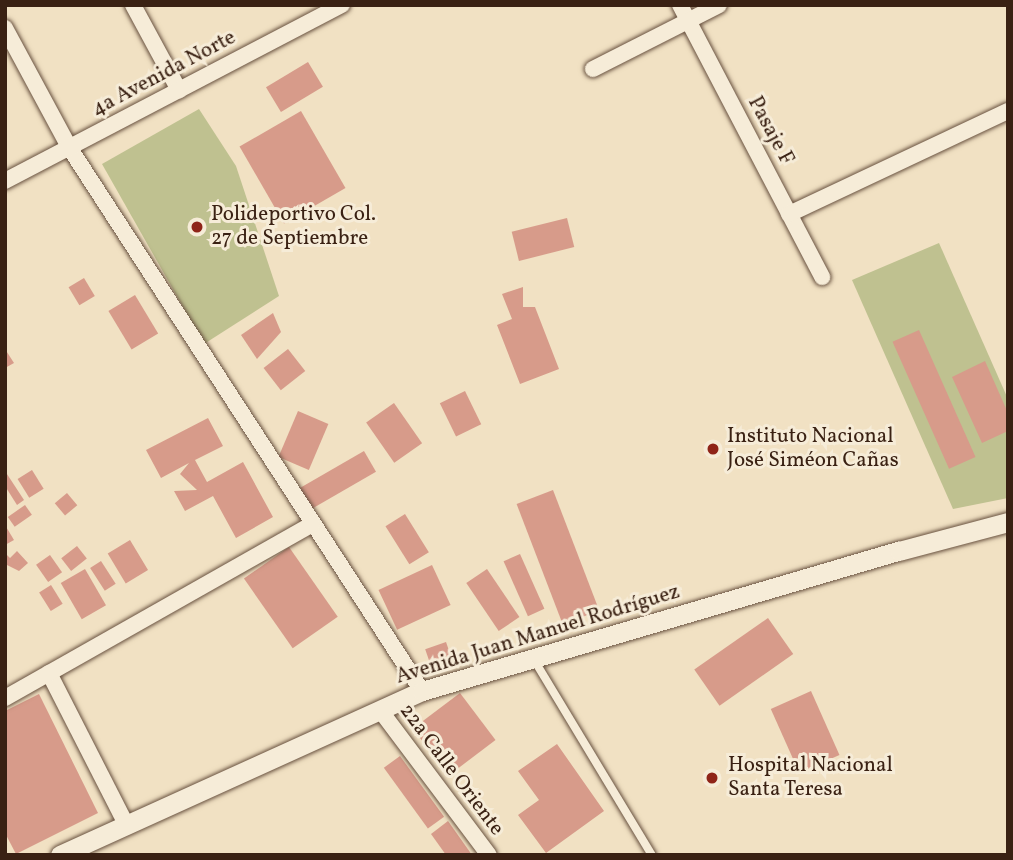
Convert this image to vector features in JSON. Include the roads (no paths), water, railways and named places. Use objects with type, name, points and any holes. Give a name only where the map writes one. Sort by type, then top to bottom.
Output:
[{"type":"street","points":[[133,5],[179,90]]},
{"type":"street","name":"4a Avenida Norte","points":[[5,181],[326,9],[342,5]]},
{"type":"street","name":"Pasaje F","points":[[680,5],[822,277]]},
{"type":"street","points":[[593,69],[719,5]]},
{"type":"street","points":[[5,28],[69,147],[422,691]]},
{"type":"street","points":[[789,214],[1008,111]]},
{"type":"street","name":"Avenida Juan Manuel Rodríguez","points":[[60,855],[422,691],[899,551],[1008,523]]},
{"type":"street","points":[[5,698],[312,524]]},
{"type":"street","points":[[49,673],[127,825]]},
{"type":"street","name":"22a Calle Oriente","points":[[380,710],[489,855]]},
{"type":"lane","points":[[533,658],[652,855]]},
{"type":"place","name":"Polideportivo Col. 27 de Septiembre","points":[[197,227]]},
{"type":"place","name":"Instituto Nacional José Siméon Cañas","points":[[713,449]]},
{"type":"place","name":"Hospital Nacional Santa Teresa","points":[[712,778]]}]
